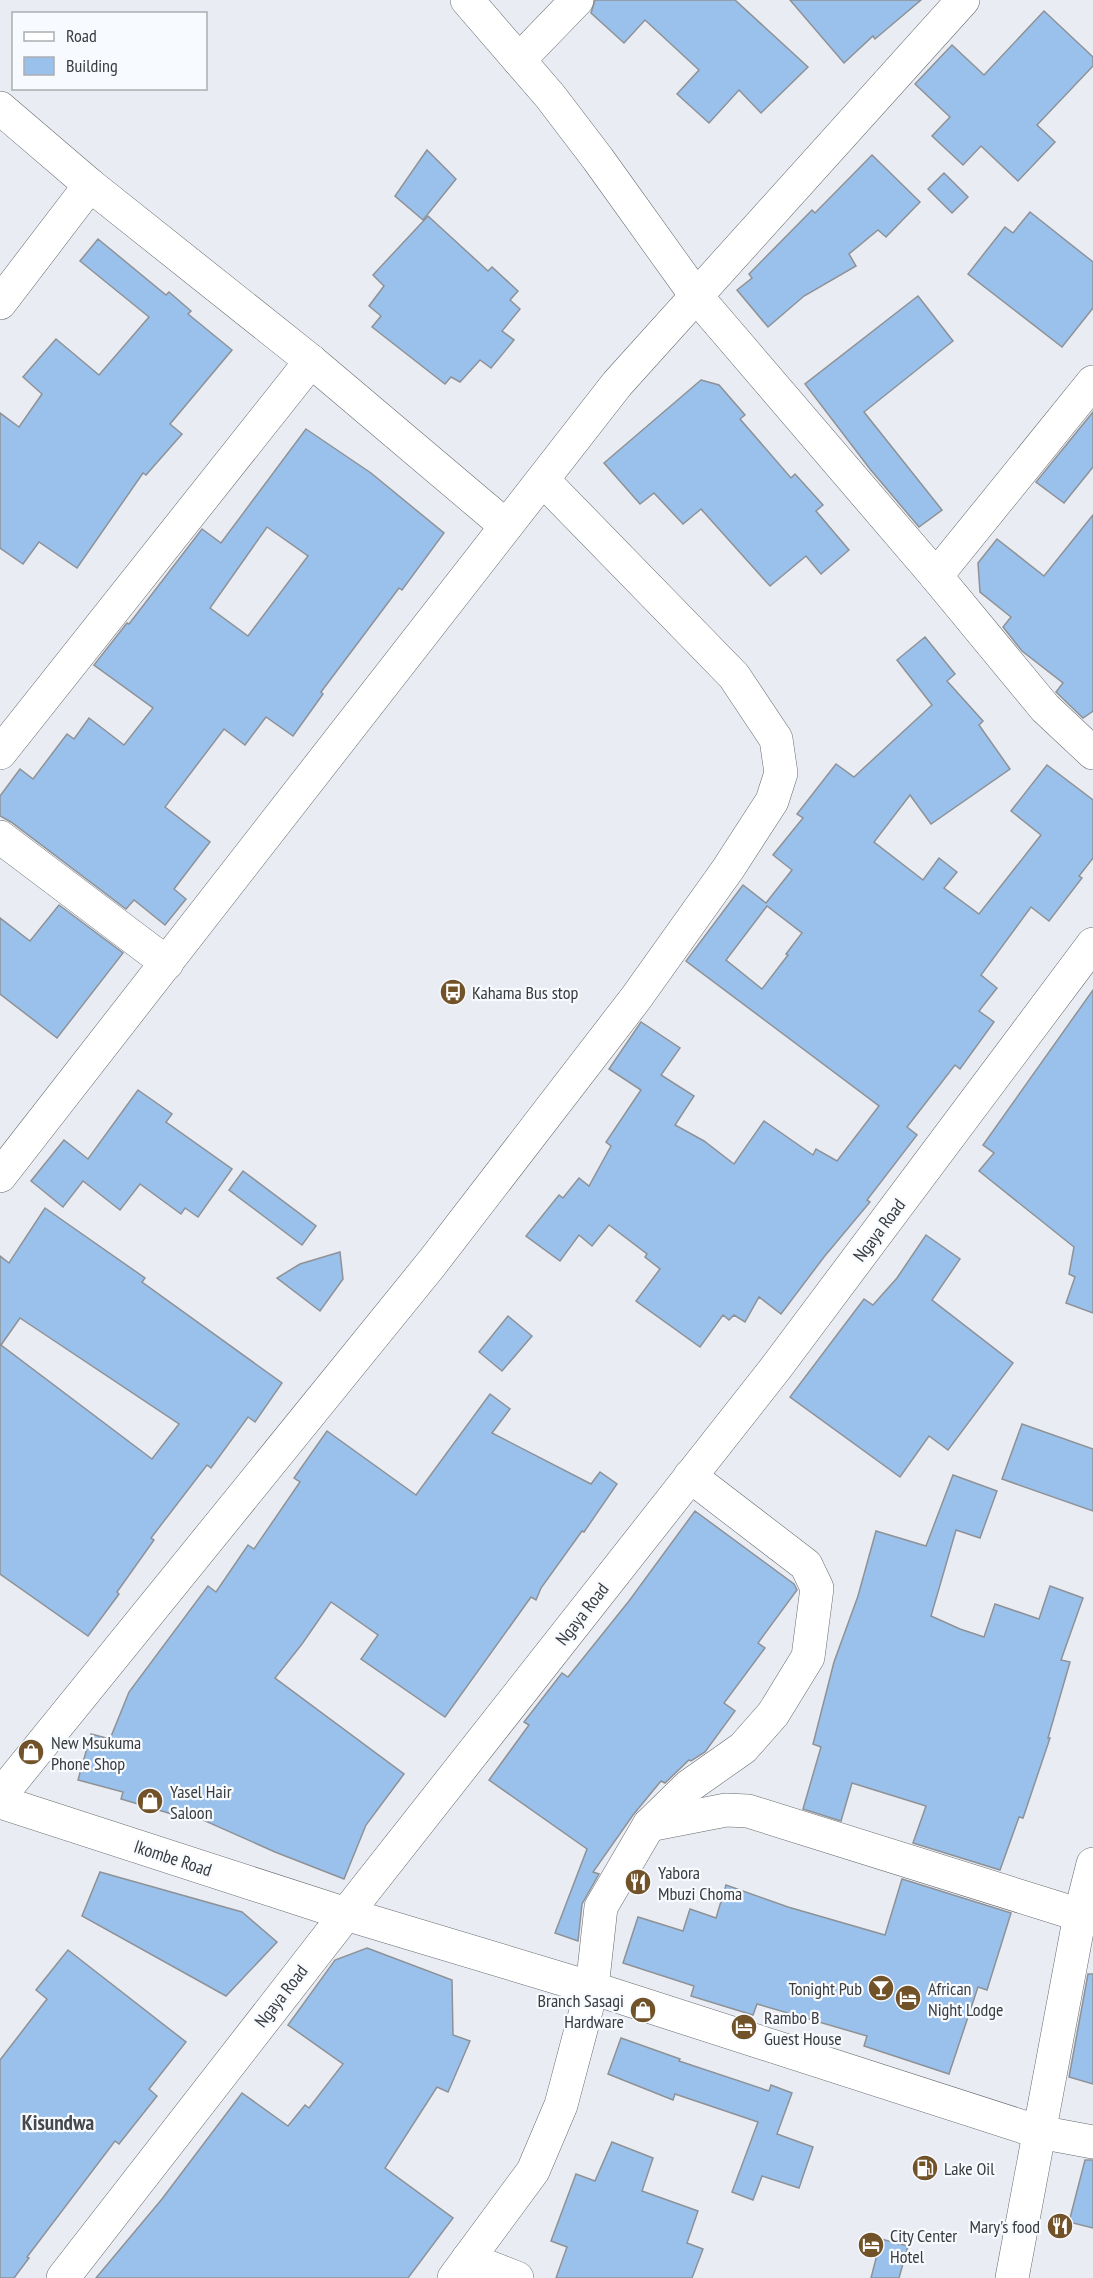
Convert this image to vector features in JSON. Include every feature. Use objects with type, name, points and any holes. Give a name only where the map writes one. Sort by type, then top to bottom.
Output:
[{"type":"street","points":[[467,0],[550,96],[697,297],[936,576],[1045,708],[1093,753]]},
{"type":"street","points":[[519,60],[577,0]]},
{"type":"street","points":[[0,1176],[618,384],[963,0]]},
{"type":"street","points":[[0,108],[90,185],[311,361],[506,526]]},
{"type":"street","points":[[0,303],[90,185]]},
{"type":"street","points":[[0,753],[311,361]]},
{"type":"street","points":[[936,576],[1093,382]]},
{"type":"street","points":[[0,1796],[439,1254],[636,998],[728,869],[772,801],[781,773],[777,739],[734,676],[543,480]]},
{"type":"street","points":[[0,837],[167,963]]},
{"type":"street","name":"Ngaya Road","points":[[63,2278],[345,1914],[782,1359],[1093,944]]},
{"type":"street","points":[[517,2278],[461,2269],[532,2171],[561,2105],[592,1988],[601,1907],[649,1825],[688,1786],[743,1748],[773,1714],[808,1657],[817,1588],[806,1565],[690,1476]]},
{"type":"street","name":"Ikombe Road","points":[[0,1802],[345,1914],[592,1988],[1039,2132],[1093,2142]]},
{"type":"street","points":[[649,1825],[726,1810],[748,1811],[1080,1915]]},
{"type":"street","points":[[1012,2278],[1080,1915],[1093,1864]]},
{"type":"building","points":[[595,0],[735,0],[808,67],[761,113],[739,90],[709,123],[677,94],[699,70],[645,20],[624,43],[591,13]]},
{"type":"building","points":[[790,0],[921,0],[875,39],[873,36],[844,63]]},
{"type":"building","points":[[1044,11],[1093,57],[1093,66],[1037,125],[1055,142],[1018,181],[981,146],[963,165],[932,136],[950,117],[915,84],[952,45],[984,75]]},
{"type":"building","points":[[427,150],[456,179],[423,220],[395,196]]},
{"type":"building","points":[[872,155],[920,202],[886,237],[878,230],[849,254],[856,266],[804,296],[768,327],[737,290],[752,278],[749,274],[812,210],[815,213]]},
{"type":"building","points":[[944,173],[968,197],[952,213],[928,189]]},
{"type":"building","points":[[1030,212],[1093,262],[1093,308],[1062,347],[968,274],[1005,227],[1013,233]]},
{"type":"building","points":[[428,216],[488,271],[492,267],[518,291],[510,300],[520,309],[502,331],[514,340],[491,368],[480,360],[460,382],[451,377],[445,384],[372,327],[381,316],[369,306],[384,286],[373,275]]},
{"type":"building","points":[[98,239],[166,295],[169,292],[191,311],[188,314],[232,350],[170,424],[182,434],[146,475],[143,473],[77,568],[39,542],[23,564],[0,548],[0,413],[19,427],[42,394],[23,377],[56,339],[99,375],[149,317],[80,261]]},
{"type":"building","points":[[918,296],[953,341],[864,412],[942,510],[919,527],[870,469],[805,384]]},
{"type":"building","points":[[701,380],[719,385],[745,415],[740,419],[791,478],[795,474],[823,505],[816,511],[849,550],[821,574],[806,556],[770,586],[701,509],[683,524],[654,493],[640,504],[604,463]]},
{"type":"building","points":[[1093,412],[1093,467],[1064,503],[1036,482]]},
{"type":"building","points":[[306,429],[371,473],[444,533],[402,590],[399,588],[321,692],[323,694],[293,736],[266,717],[245,745],[224,729],[165,807],[210,842],[174,889],[186,899],[165,925],[134,900],[126,909],[0,816],[0,796],[20,769],[33,779],[67,734],[74,739],[89,718],[124,745],[153,708],[94,665],[127,623],[129,624],[202,529],[221,543]],"holes":[[[267,527],[308,556],[248,636],[210,608]]]},
{"type":"building","points":[[1093,515],[1093,711],[1083,718],[1056,692],[1063,683],[1022,651],[1003,627],[1011,617],[980,592],[978,563],[997,539],[1044,576]]},
{"type":"building","points":[[925,637],[955,674],[947,681],[983,721],[979,725],[1010,769],[931,824],[910,795],[874,842],[923,880],[939,858],[957,872],[944,888],[979,914],[1041,835],[1011,811],[1047,765],[1093,800],[1093,858],[1079,876],[1082,878],[1049,921],[1031,907],[981,975],[997,988],[979,1011],[994,1022],[960,1069],[955,1065],[907,1127],[917,1135],[867,1200],[870,1202],[781,1314],[759,1297],[745,1322],[734,1315],[729,1320],[723,1315],[700,1347],[636,1301],[660,1269],[645,1257],[647,1254],[609,1225],[592,1246],[579,1235],[560,1261],[526,1236],[559,1195],[563,1198],[579,1178],[589,1186],[611,1146],[606,1142],[641,1090],[609,1069],[641,1022],[680,1048],[661,1075],[694,1096],[675,1125],[704,1141],[734,1164],[764,1121],[813,1155],[816,1149],[837,1161],[879,1106],[686,961],[743,885],[766,903],[792,870],[773,855],[803,818],[797,814],[836,764],[854,777],[932,705],[897,660]],"holes":[[[767,906],[802,933],[762,989],[726,960]]]},
{"type":"building","points":[[59,905],[123,953],[57,1038],[0,994],[0,918],[30,941]]},
{"type":"building","points":[[1093,990],[1093,1313],[1066,1303],[1075,1277],[1069,1274],[1074,1247],[979,1171],[994,1153],[983,1145]]},
{"type":"building","points":[[138,1090],[172,1114],[166,1122],[232,1169],[198,1217],[185,1208],[181,1214],[140,1184],[120,1210],[83,1181],[63,1207],[31,1181],[64,1140],[88,1159]]},
{"type":"building","points":[[243,1171],[316,1226],[302,1245],[229,1190]]},
{"type":"building","points":[[45,1208],[145,1278],[142,1282],[282,1383],[255,1422],[248,1417],[211,1468],[207,1465],[151,1538],[154,1540],[88,1636],[0,1574],[0,1256],[9,1263]],"holes":[[[20,1318],[179,1424],[152,1459],[1,1345]]]},
{"type":"building","points":[[926,1235],[960,1259],[932,1300],[1013,1363],[948,1450],[929,1436],[900,1477],[790,1397],[864,1299],[873,1305],[897,1278]]},
{"type":"building","points":[[340,1252],[343,1279],[320,1311],[277,1278],[300,1264]]},
{"type":"building","points":[[508,1316],[532,1336],[502,1371],[479,1352]]},
{"type":"building","points":[[490,1394],[510,1409],[492,1433],[591,1484],[600,1472],[617,1484],[541,1588],[536,1600],[531,1597],[445,1717],[361,1659],[378,1635],[331,1602],[275,1678],[404,1774],[366,1825],[344,1879],[275,1852],[183,1811],[182,1817],[121,1799],[123,1792],[78,1780],[91,1734],[110,1739],[129,1692],[208,1586],[216,1592],[248,1545],[254,1549],[300,1482],[294,1478],[327,1431],[416,1495]]},
{"type":"building","points":[[1022,1424],[1093,1449],[1093,1511],[1002,1479]]},
{"type":"building","points":[[953,1475],[997,1491],[980,1538],[956,1530],[931,1616],[984,1637],[995,1604],[1039,1619],[1050,1586],[1083,1598],[1061,1660],[1070,1662],[1048,1738],[1050,1738],[1023,1818],[1019,1817],[1000,1870],[913,1843],[926,1806],[852,1783],[841,1821],[803,1809],[821,1747],[813,1744],[834,1662],[858,1596],[876,1531],[926,1546]]},
{"type":"building","points":[[695,1511],[794,1584],[797,1590],[758,1643],[765,1648],[724,1703],[735,1711],[705,1752],[689,1760],[665,1783],[661,1781],[633,1815],[593,1872],[599,1874],[582,1904],[578,1941],[555,1933],[587,1849],[489,1780],[529,1725],[524,1722],[562,1673],[568,1677],[629,1601]]},
{"type":"building","points":[[100,1872],[242,1912],[277,1942],[226,1996],[82,1916]]},
{"type":"building","points":[[902,1879],[1011,1913],[987,1990],[978,1987],[949,2074],[864,2046],[867,2036],[757,2004],[753,2015],[691,1996],[694,1986],[623,1963],[638,1917],[683,1931],[690,1909],[716,1918],[726,1885],[788,1907],[885,1935]]},
{"type":"building","points":[[367,1948],[452,1980],[453,2035],[470,2041],[448,2092],[437,2087],[385,2168],[453,2218],[408,2278],[96,2278],[162,2199],[242,2093],[288,2126],[305,2105],[309,2108],[343,2064],[288,2025],[335,1960]]},
{"type":"building","points":[[68,1950],[186,2042],[149,2089],[157,2096],[119,2144],[115,2141],[27,2257],[29,2258],[14,2278],[0,2278],[0,2060],[47,1999],[36,1990]]},
{"type":"building","points":[[1088,1974],[1093,1974],[1093,2084],[1069,2077]]},
{"type":"building","points":[[621,2038],[680,2059],[679,2061],[769,2091],[771,2085],[792,2093],[777,2134],[813,2147],[799,2188],[762,2176],[753,2200],[732,2192],[758,2122],[675,2094],[673,2100],[608,2074]]},
{"type":"building","points":[[612,2142],[653,2158],[642,2191],[698,2211],[687,2243],[703,2249],[692,2278],[556,2278],[567,2247],[551,2241],[576,2174],[595,2181]]},
{"type":"building","points":[[1085,2160],[1093,2160],[1093,2228],[1069,2222]]},
{"type":"building","points":[[881,2239],[908,2246],[899,2278],[871,2278]]},
{"type":"place","name":"Kahama Bus stop","points":[[453,992]]},
{"type":"place","name":"New Msukuma Phone Shop","points":[[31,1752]]},
{"type":"place","name":"Yasel Hair Saloon","points":[[150,1801]]},
{"type":"place","name":"Yabora Mbuzi Choma","points":[[638,1882]]},
{"type":"place","name":"Tonight Pub","points":[[881,1988]]},
{"type":"place","name":"African Night Lodge","points":[[908,1998]]},
{"type":"place","name":"Branch Sasagi Hardware","points":[[643,2010]]},
{"type":"place","name":"Rambo B Guest House","points":[[744,2027]]},
{"type":"place","name":"Lake Oil","points":[[925,2168]]},
{"type":"place","name":"Mary's food","points":[[1060,2226]]},
{"type":"place","name":"City Center Hotel","points":[[871,2245]]},
{"type":"district","name":"Kisundwa","points":[[58,2122]]}]
